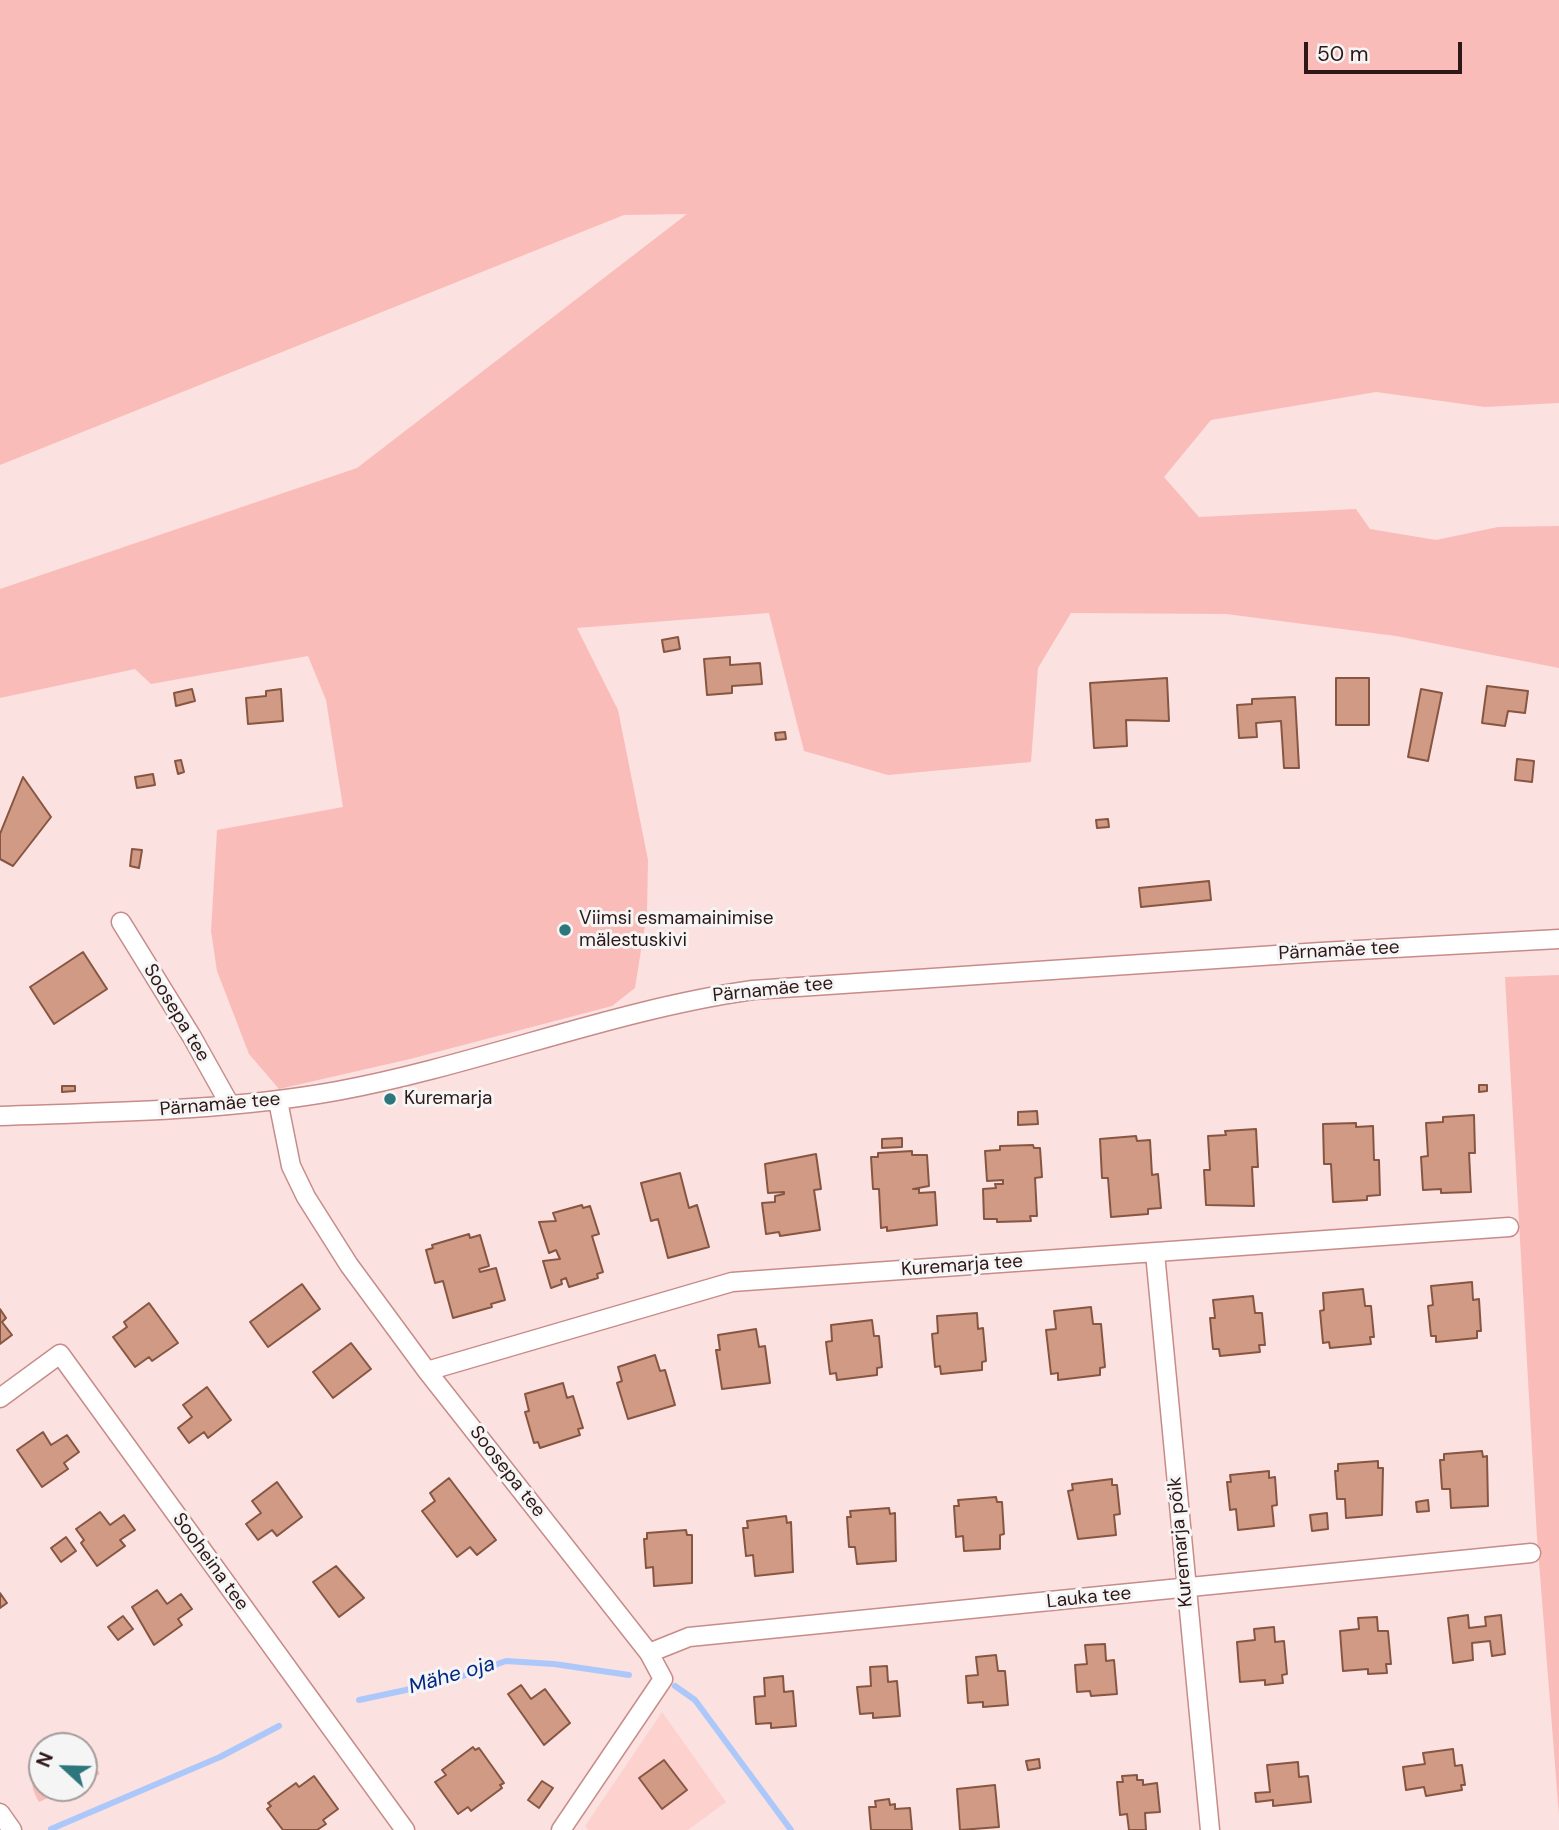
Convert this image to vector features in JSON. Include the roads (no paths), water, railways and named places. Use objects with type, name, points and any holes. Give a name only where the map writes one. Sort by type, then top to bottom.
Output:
[{"type":"street","name":"Soosepa tee","points":[[121,922],[192,1037],[230,1105]]},
{"type":"street","name":"Pärnamäe tee","points":[[0,1116],[278,1101],[415,1074],[687,1000],[753,990],[1334,951],[1559,939]]},
{"type":"street","name":"Soosepa tee","points":[[278,1101],[291,1166],[306,1197],[349,1265],[427,1371],[649,1653],[663,1679],[561,1830]]},
{"type":"street","name":"Kuremarja tee","points":[[427,1371],[732,1282],[1508,1227]]},
{"type":"street","name":"Kuremarja põik","points":[[1155,1253],[1210,1830]]},
{"type":"street","name":"Sooheina tee","points":[[0,1398],[60,1354],[405,1830]]},
{"type":"street","name":"Lauka tee","points":[[649,1653],[689,1637],[1531,1553]]},
{"type":"street","points":[[0,1813],[12,1830]]},
{"type":"waterway","name":"Mähe oja","points":[[359,1700],[448,1681],[506,1661],[554,1664],[629,1675]]},
{"type":"waterway","name":"Mähe oja","points":[[675,1686],[695,1700],[791,1830]]},
{"type":"waterway","name":"Mähe oja","points":[[51,1829],[220,1757],[279,1726]]},
{"type":"place","name":"Viimsi esmamainimise mälestuskivi","points":[[565,930]]},
{"type":"place","name":"Kuremarja","points":[[390,1099]]}]
